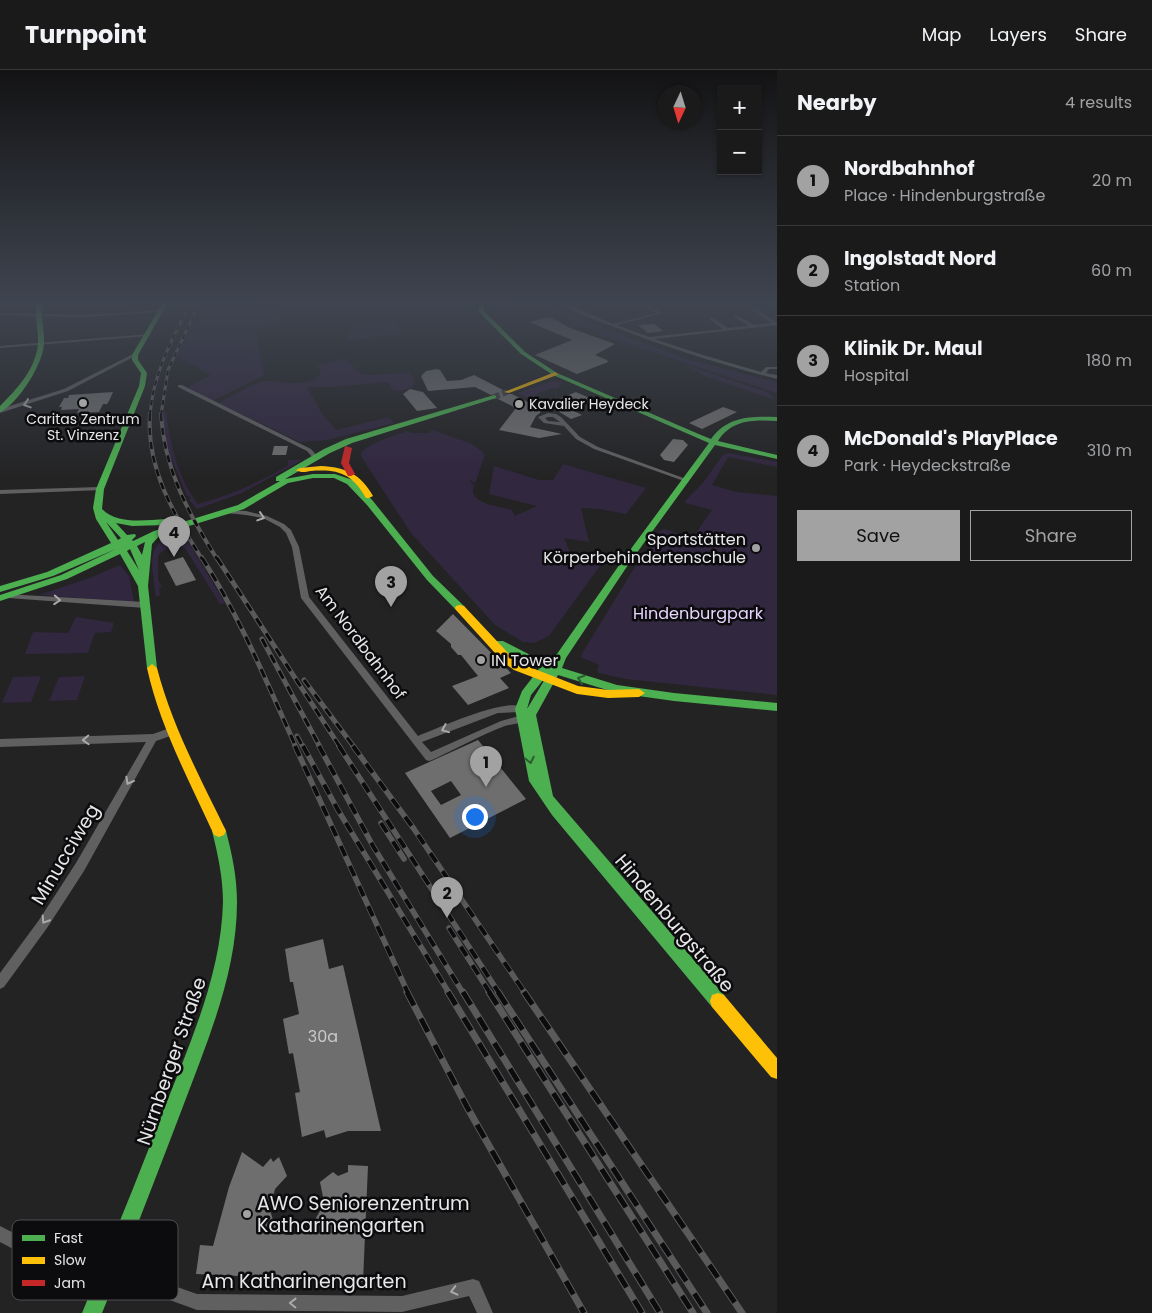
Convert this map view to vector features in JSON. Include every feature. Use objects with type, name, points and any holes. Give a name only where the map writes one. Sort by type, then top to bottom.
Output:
[{"type":"street","points":[[0,411],[20,388],[34,362]]},
{"type":"street","points":[[0,411],[66,390],[121,362]]},
{"type":"street","points":[[124,544],[100,524],[97,508],[100,489],[142,386],[144,372],[137,362]]},
{"type":"street","points":[[537,362],[555,374],[681,430],[729,447],[777,457]]},
{"type":"street","points":[[721,362],[777,376]]},
{"type":"street","points":[[763,373],[768,368],[777,368]]},
{"type":"street","points":[[507,392],[555,374]]},
{"type":"street","points":[[180,386],[309,450],[321,466],[350,482],[370,503],[430,578],[508,660],[518,667],[539,676],[552,673]]},
{"type":"street","points":[[287,478],[321,466],[363,436],[494,397]]},
{"type":"street","points":[[525,714],[535,704],[561,657],[611,583],[710,448],[720,430],[735,421],[754,418],[777,420]]},
{"type":"street","points":[[564,424],[575,436],[590,446],[686,480]]},
{"type":"street","points":[[124,544],[228,512],[252,502],[287,478],[321,466],[348,448],[405,425]]},
{"type":"street","points":[[348,448],[345,463],[351,474]]},
{"type":"street","points":[[3,594],[64,577],[166,522],[241,499],[307,468],[321,466],[351,474],[359,479],[368,491],[370,503]]},
{"type":"street","points":[[0,492],[100,489]]},
{"type":"street","points":[[97,508],[108,518],[124,544]]},
{"type":"street","name":"Am Nordbahnhof","points":[[228,512],[252,514],[268,518],[290,534],[296,551],[301,586],[305,598],[429,757],[525,714]]},
{"type":"street","points":[[108,518],[132,524],[166,522]]},
{"type":"street","points":[[144,570],[148,544],[157,533]]},
{"type":"street","name":"Nürnberger Straße","points":[[124,544],[144,570],[143,586],[150,660],[155,684],[173,731],[220,832],[229,886],[230,909],[227,941],[208,1017],[130,1220]]},
{"type":"street","name":"Nürnberger Straße","points":[[124,544],[143,586]]},
{"type":"street","points":[[3,594],[145,605]]},
{"type":"street","points":[[486,635],[510,652],[552,673],[639,693],[777,707]]},
{"type":"street","points":[[525,714],[526,694],[539,676]]},
{"type":"street","points":[[417,740],[497,710],[525,714]]},
{"type":"street","name":"Hindenburgstraße","points":[[525,714],[548,797],[777,1072]]},
{"type":"street","points":[[0,743],[153,738],[173,731]]},
{"type":"street","name":"Minucciweg","points":[[0,983],[43,924],[80,867],[153,738]]},
{"type":"street","points":[[0,1234],[12,1240]]},
{"type":"street","name":"Am Katharinengarten","points":[[178,1295],[197,1302],[402,1304],[473,1286],[485,1313]]},
{"type":"street","name":"Nürnberger Straße","points":[[92,1313],[97,1300]]},
{"type":"green space","points":[[188,362],[262,362],[264,375],[212,401],[188,387],[211,375]]},
{"type":"green space","points":[[333,362],[348,362],[361,374],[409,373],[415,384],[402,391],[393,390],[387,382],[332,387],[307,387],[323,415],[336,430],[389,417],[394,423],[327,440],[300,442],[218,403],[254,384],[264,381],[304,383],[312,381],[318,377],[321,371],[317,366]]},
{"type":"green space","points":[[682,362],[698,362],[777,382],[777,393]]},
{"type":"green space","points":[[685,365],[767,392],[775,400],[705,376]]},
{"type":"green space","points":[[553,381],[571,386],[558,385],[561,387],[536,394],[538,396],[529,399],[517,393]]},
{"type":"green space","points":[[162,412],[166,412],[170,437],[180,472],[198,504],[233,492],[266,477],[288,466],[288,460],[302,460],[242,493],[197,509],[189,500],[191,497],[187,496],[167,448]]},
{"type":"green space","points":[[432,430],[472,444],[485,454],[475,484],[470,481],[474,486],[473,492],[475,497],[493,506],[512,510],[515,516],[537,506],[489,494],[494,466],[539,480],[553,480],[563,464],[646,488],[626,514],[600,509],[581,508],[589,542],[564,538],[570,552],[605,559],[549,636],[534,643],[523,642],[495,625],[411,533],[362,458],[361,454],[364,450],[382,440],[407,431],[412,433],[429,433]]},
{"type":"green space","name":"Hindenburgpark","points":[[728,453],[777,462],[777,467],[728,457],[712,485],[736,492],[777,496],[777,695],[626,679],[599,673],[597,670],[599,665],[580,657],[633,570],[660,531],[664,529],[680,534],[695,534],[712,510],[685,503],[686,500],[702,484],[723,455]]},
{"type":"green space","points":[[181,530],[225,603],[220,604],[185,548],[177,547],[167,549],[158,556],[158,580],[162,587],[159,588],[160,595],[156,597],[152,565],[155,548],[160,541]]},
{"type":"green space","points":[[120,565],[129,576],[134,602],[39,595],[92,577]]},
{"type":"green space","points":[[76,617],[114,623],[111,632],[95,633],[88,653],[25,654],[33,632],[68,633]]},
{"type":"green space","points":[[41,676],[31,702],[2,703],[13,677]]},
{"type":"green space","points":[[85,676],[77,700],[49,701],[59,677]]},
{"type":"building","points":[[550,362],[608,362],[577,374]]},
{"type":"building","name":"Kavalier Heydeck","points":[[440,370],[447,381],[461,380],[474,375],[503,390],[504,394],[512,394],[543,410],[536,416],[530,427],[562,434],[539,438],[499,430],[516,408],[498,399],[497,394],[491,395],[475,387],[428,391],[421,376],[426,371]]},
{"type":"building","points":[[410,389],[423,392],[437,408],[417,411],[403,394]]},
{"type":"building","name":"Caritas Zentrum St. Vinzenz","points":[[113,392],[107,404],[103,404],[99,412],[77,413],[79,409],[61,410],[62,407],[59,407],[64,398],[68,398],[69,395]]},
{"type":"building","points":[[576,392],[594,400],[572,410],[582,415],[571,419],[546,404]]},
{"type":"building","points":[[723,407],[737,412],[702,429],[689,423]]},
{"type":"building","points":[[673,439],[683,440],[688,445],[674,462],[664,460],[660,455]]},
{"type":"building","points":[[274,446],[288,446],[286,455],[272,455]]},
{"type":"building","points":[[183,557],[196,580],[176,586],[164,563]]},
{"type":"building","name":"IN Tower","points":[[453,614],[511,673],[500,678],[509,688],[468,705],[452,686],[478,676],[461,655],[458,655],[451,647],[451,644],[436,631]]},
{"type":"building","points":[[478,740],[526,799],[450,838],[405,773]],"holes":[[[451,781],[461,795],[441,805],[431,791]]]},
{"type":"building","points":[[323,939],[329,969],[343,965],[381,1131],[348,1131],[326,1138],[324,1130],[302,1137],[295,1093],[300,1092],[293,1053],[289,1054],[283,1019],[299,1014],[293,982],[290,982],[285,949]]},
{"type":"building","name":"AWO Seniorenzentrum Katharinengarten","points":[[242,1152],[263,1167],[271,1158],[273,1162],[279,1157],[287,1176],[275,1189],[270,1210],[274,1223],[281,1234],[292,1235],[303,1232],[313,1223],[320,1211],[323,1197],[320,1182],[333,1172],[338,1176],[348,1172],[348,1165],[368,1166],[363,1282],[196,1274],[200,1245],[213,1246],[229,1187]]},
{"type":"tunnel","points":[[494,397],[507,392]]},
{"type":"railway","points":[[150,415],[155,385],[162,362]]},
{"type":"railway","points":[[161,415],[168,370],[172,362]]},
{"type":"railway","points":[[150,415],[150,434],[157,472],[172,508],[202,559]]},
{"type":"railway","points":[[161,415],[163,434],[172,471],[196,525],[217,559]]},
{"type":"railway","points":[[202,558],[241,627],[296,747]]},
{"type":"railway","points":[[217,558],[340,747]]},
{"type":"railway","points":[[262,639],[320,747]]},
{"type":"railway","points":[[304,680],[354,747]]},
{"type":"railway","points":[[297,736],[303,747]]},
{"type":"railway","points":[[295,746],[408,993]]},
{"type":"railway","points":[[303,746],[338,810],[449,993]]},
{"type":"railway","points":[[319,746],[373,846],[463,993]]},
{"type":"railway","points":[[339,746],[499,993]]},
{"type":"railway","points":[[353,746],[414,829],[525,993]]},
{"type":"railway","points":[[381,823],[404,859]]},
{"type":"railway","points":[[449,928],[490,993]]},
{"type":"railway","points":[[407,992],[467,1107],[584,1313]]},
{"type":"railway","points":[[448,992],[642,1313]]},
{"type":"railway","points":[[463,992],[660,1313]]},
{"type":"railway","points":[[489,992],[693,1313]]},
{"type":"railway","points":[[498,992],[707,1313]]},
{"type":"railway","points":[[524,992],[742,1313]]},
{"type":"traffic: fast","points":[[0,410],[27,380],[37,362]]},
{"type":"traffic: fast","points":[[136,362],[144,373],[142,386],[100,489],[98,511],[103,527],[129,560],[142,584]]},
{"type":"traffic: fast","points":[[537,362],[555,374],[698,437],[729,447],[777,457]]},
{"type":"traffic: fast","points":[[279,479],[327,451],[349,441],[494,397]]},
{"type":"traffic: fast","points":[[547,795],[530,715],[561,657],[625,563],[722,430],[730,424],[746,419],[777,419]]},
{"type":"traffic: fast","points":[[0,598],[64,577],[157,533],[241,507],[286,481],[313,476],[335,476],[350,482],[370,503],[430,578],[460,608]]},
{"type":"traffic: fast","points":[[97,508],[132,545],[144,570],[143,586],[152,668]]},
{"type":"traffic: fast","points":[[108,519],[132,523],[166,522]]},
{"type":"traffic: fast","points":[[144,570],[148,544],[156,534]]},
{"type":"traffic: fast","points":[[0,589],[50,574],[84,560],[132,536]]},
{"type":"traffic: fast","points":[[499,644],[540,665],[617,689],[674,697],[777,707]]},
{"type":"traffic: fast","points":[[561,657],[539,675],[526,694],[521,709],[535,781],[557,811],[718,1001]]},
{"type":"traffic: fast","points":[[130,1220],[199,1042],[220,973],[227,937],[230,902],[228,866],[219,831]]},
{"type":"traffic: fast","points":[[92,1313],[97,1300]]},
{"type":"traffic: slow","points":[[507,392],[555,374]]},
{"type":"traffic: slow","points":[[300,470],[321,468],[349,474],[364,486],[369,496]]},
{"type":"traffic: slow","points":[[460,608],[508,660],[518,667],[577,690],[608,694],[639,693]]},
{"type":"traffic: slow","points":[[152,668],[157,689],[172,731],[219,831]]},
{"type":"traffic: slow","points":[[718,1001],[777,1071]]},
{"type":"traffic: jam","points":[[348,448],[345,463],[351,474]]},
{"type":"place","name":"Caritas Zentrum St. Vinzenz","points":[[83,403]]},
{"type":"place","name":"Kavalier Heydeck","points":[[519,404]]},
{"type":"place","name":"Sportstätten Körperbehindertenschule","points":[[756,548]]},
{"type":"place","name":"McDonald's PlayPlace","points":[[174,557]]},
{"type":"place","name":"Klinik Dr. Maul","points":[[391,607]]},
{"type":"place","name":"IN Tower","points":[[481,660]]},
{"type":"place","name":"Nordbahnhof","points":[[486,787]]},
{"type":"place","name":"Ingolstadt Nord","points":[[447,918]]},
{"type":"place","name":"AWO Seniorenzentrum Katharinengarten","points":[[247,1214]]}]
